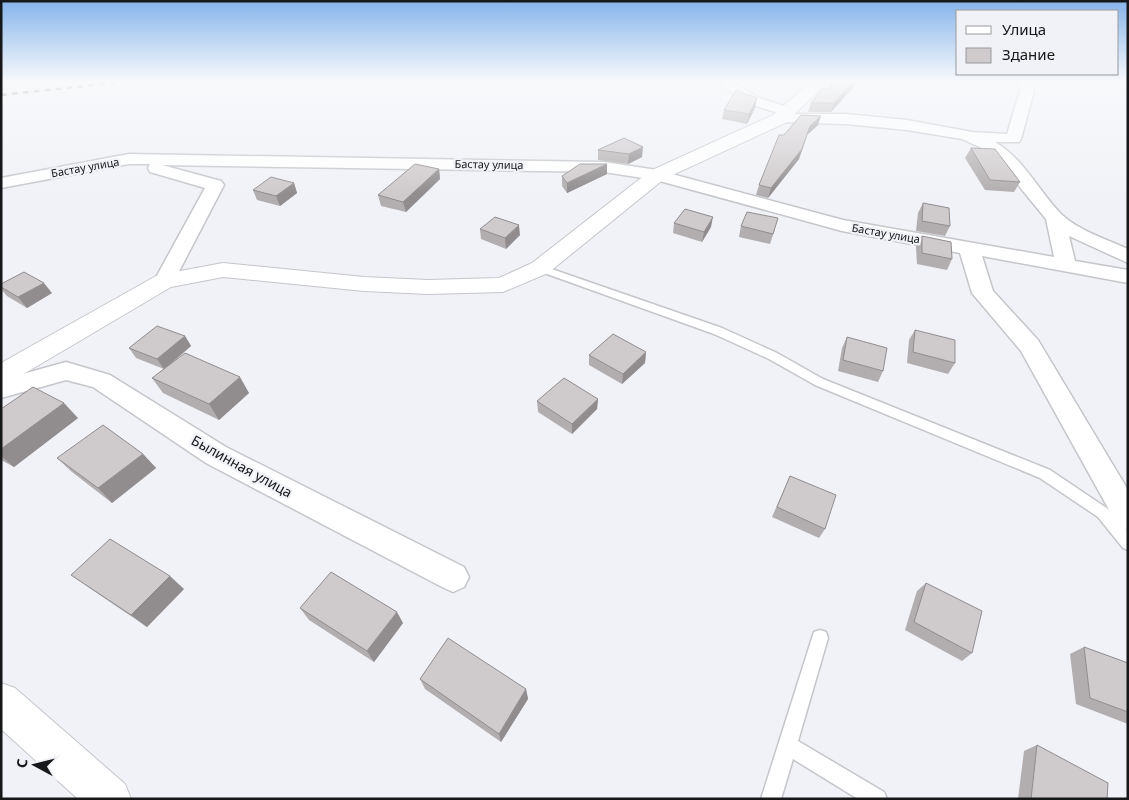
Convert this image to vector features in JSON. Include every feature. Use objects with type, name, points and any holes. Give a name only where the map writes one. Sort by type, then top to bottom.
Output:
[{"type":"street","points":[[1,375],[164,281],[223,270],[364,284],[428,287],[503,286],[540,268],[657,175],[774,119]]},
{"type":"street","points":[[838,119],[907,125],[966,135],[1013,139],[1019,119]]},
{"type":"street","points":[[966,135],[992,147],[1011,165],[1055,218],[1076,232],[1128,257]]},
{"type":"street","points":[[128,159],[216,186]]},
{"type":"street","name":"Бастау улица","points":[[1,183],[128,159],[604,167],[657,175],[842,225],[1066,264],[1128,277]]},
{"type":"street","points":[[164,281],[232,160]]},
{"type":"street","points":[[1055,218],[1066,264]]},
{"type":"street","points":[[970,248],[983,293],[1030,346],[1128,517]]},
{"type":"street","name":"Былинная улица","points":[[1,389],[66,371],[101,381],[216,455],[452,577]]},
{"type":"street","points":[[1,702],[110,799]]},
{"type":"lane","points":[[540,268],[718,331],[773,356],[820,382],[1045,474],[1103,513],[1128,543]]},
{"type":"lane","points":[[771,799],[820,638]]},
{"type":"lane","points":[[788,746],[877,799]]},
{"type":"building","points":[[797,119],[817,119],[810,126],[802,149],[771,188],[759,185],[779,135],[784,135]]},
{"type":"building","points":[[624,138],[643,147],[629,154],[598,150]]},
{"type":"building","points":[[971,148],[995,149],[1020,182],[990,180]]},
{"type":"building","points":[[415,164],[439,169],[403,202],[378,195]]},
{"type":"building","points":[[580,164],[607,164],[567,183],[562,176]]},
{"type":"building","points":[[271,177],[294,183],[276,196],[253,190]]},
{"type":"building","points":[[923,203],[949,208],[950,226],[922,221]]},
{"type":"building","points":[[685,209],[713,217],[704,232],[674,223]]},
{"type":"building","points":[[747,212],[778,218],[773,234],[741,226]]},
{"type":"building","points":[[495,217],[519,225],[505,238],[480,229]]},
{"type":"building","points":[[922,236],[951,242],[952,259],[922,253]]},
{"type":"building","points":[[24,272],[44,283],[18,297],[1,287],[1,284]]},
{"type":"building","points":[[157,326],[185,336],[157,359],[129,348]]},
{"type":"building","points":[[915,330],[955,340],[955,363],[913,352]]},
{"type":"building","points":[[613,334],[646,352],[623,374],[589,355]]},
{"type":"building","points":[[847,337],[887,348],[883,371],[843,360]]},
{"type":"building","points":[[185,353],[240,377],[209,404],[152,378]]},
{"type":"building","points":[[564,378],[598,399],[572,424],[537,401]]},
{"type":"building","points":[[33,387],[64,403],[1,449],[1,409]]},
{"type":"building","points":[[103,425],[143,454],[98,488],[57,458]]},
{"type":"building","points":[[790,476],[836,495],[825,529],[777,507]]},
{"type":"building","points":[[110,539],[170,576],[131,615],[71,575]]},
{"type":"building","points":[[331,572],[397,612],[367,651],[300,608]]},
{"type":"building","points":[[926,583],[982,611],[972,653],[914,622]]},
{"type":"building","points":[[448,638],[526,689],[499,734],[420,679]]},
{"type":"building","points":[[1084,647],[1128,663],[1128,712],[1090,698]]},
{"type":"building","points":[[1037,745],[1108,783],[1107,799],[1031,799]]}]
